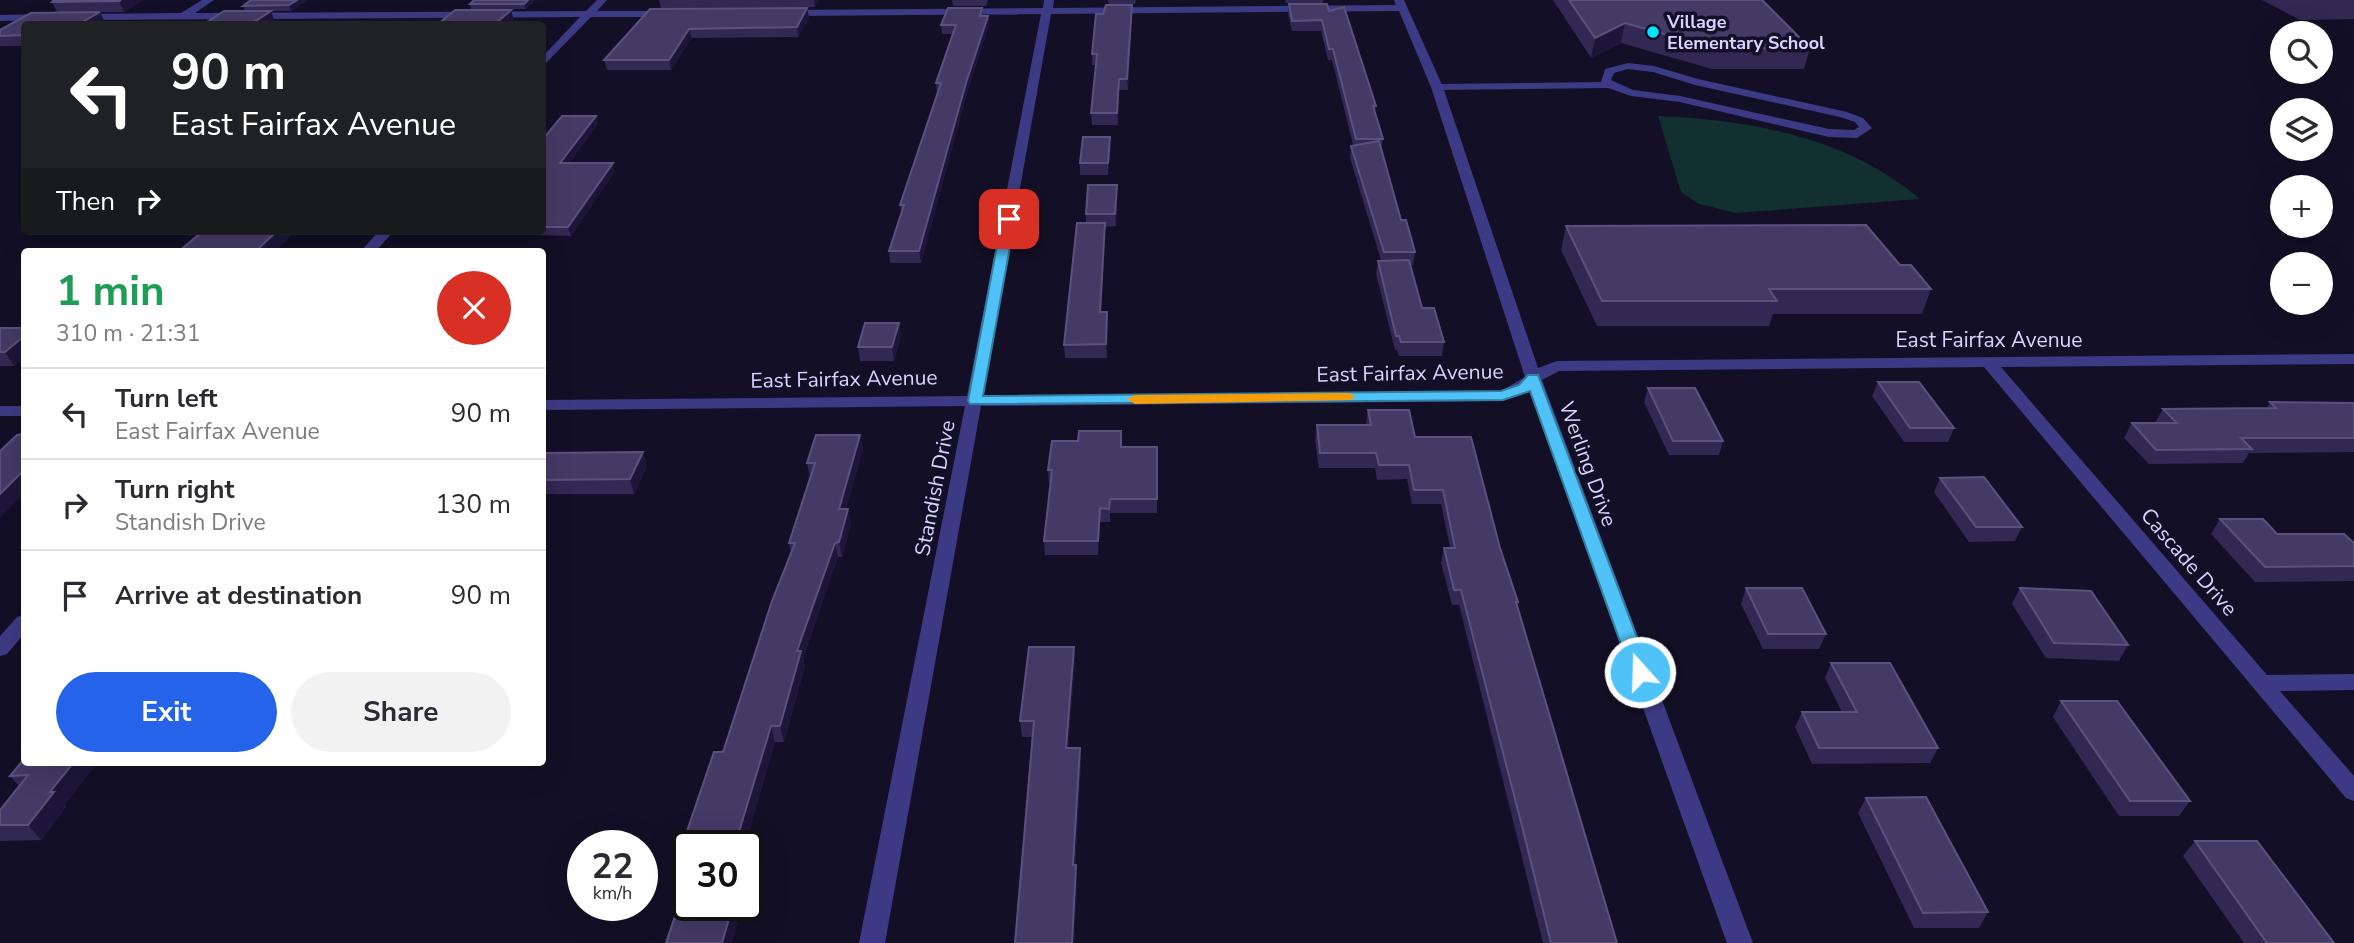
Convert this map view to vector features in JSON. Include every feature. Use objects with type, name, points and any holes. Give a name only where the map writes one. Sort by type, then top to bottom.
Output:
[{"type":"street","points":[[182,17],[209,0]]},
{"type":"street","points":[[546,60],[602,0]]},
{"type":"street","points":[[769,13],[1048,5],[1400,4]]},
{"type":"street","name":"Werling Drive","points":[[1400,4],[1437,87],[1533,378],[1740,943]]},
{"type":"street","name":"Standish Drive","points":[[872,943],[1048,5]]},
{"type":"street","points":[[65,17],[686,14]]},
{"type":"street","points":[[0,18],[52,18]]},
{"type":"street","points":[[1437,87],[1609,85],[1631,93],[1658,95],[1839,135],[1857,134],[1866,128],[1859,120],[1843,114],[1676,77],[1654,69],[1628,66],[1617,68],[1605,75],[1609,85]]},
{"type":"street","points":[[1658,95],[1670,94],[1681,87],[1676,77]]},
{"type":"street","points":[[371,248],[383,235]]},
{"type":"street","name":"East Fairfax Avenue","points":[[546,405],[1503,396],[1524,388],[1533,378],[1556,366],[2354,359]]},
{"type":"street","name":"Cascade Drive","points":[[1989,363],[2354,792]]},
{"type":"street","points":[[0,411],[21,411]]},
{"type":"street","points":[[0,649],[21,625]]},
{"type":"street","points":[[2262,683],[2354,682]]},
{"type":"green space","points":[[1658,116],[1728,122],[1797,136],[1861,160],[1920,199],[1736,213],[1699,204],[1681,192]]},
{"type":"building","points":[[54,0],[121,0],[52,2]]},
{"type":"building","points":[[251,0],[297,0],[289,5],[243,6]]},
{"type":"building","points":[[474,0],[528,0],[524,4],[470,4]]},
{"type":"building","points":[[1569,0],[1762,0],[1810,48],[1717,49],[1625,23],[1595,38]]},
{"type":"building","points":[[1289,4],[1327,4],[1329,11],[1344,7],[1376,106],[1373,106],[1383,139],[1356,139],[1333,49],[1329,49],[1322,20],[1292,21]]},
{"type":"building","points":[[1106,5],[1132,5],[1127,79],[1119,79],[1117,113],[1091,113],[1097,54],[1092,54],[1096,14],[1103,14]]},
{"type":"building","points":[[807,8],[797,27],[689,29],[669,60],[604,60],[650,9]]},
{"type":"building","points":[[948,8],[982,8],[980,16],[988,16],[966,83],[919,251],[889,251],[904,205],[900,205],[941,83],[936,83],[956,25],[941,25]]},
{"type":"building","points":[[455,10],[511,10],[498,21],[442,21]]},
{"type":"building","points":[[224,11],[271,11],[256,21],[209,21]]},
{"type":"building","points":[[100,12],[84,21],[21,21],[21,35],[0,36],[0,30],[31,13]]},
{"type":"building","points":[[562,116],[596,116],[560,163],[613,163],[568,227],[546,227],[546,135]]},
{"type":"building","points":[[1083,137],[1110,137],[1108,163],[1080,163]]},
{"type":"building","points":[[1379,141],[1401,220],[1406,220],[1415,252],[1384,252],[1351,146]]},
{"type":"building","points":[[1088,185],[1117,185],[1115,214],[1086,214]]},
{"type":"building","points":[[1077,223],[1105,223],[1100,312],[1107,312],[1106,344],[1064,345]]},
{"type":"building","points":[[1866,225],[1900,265],[1911,265],[1931,289],[1769,289],[1777,301],[1602,301],[1566,226]]},
{"type":"building","points":[[198,235],[273,235],[259,248],[183,248]]},
{"type":"building","points":[[1409,260],[1422,308],[1434,308],[1444,342],[1401,342],[1399,336],[1396,336],[1378,261]]},
{"type":"building","points":[[865,323],[899,323],[892,347],[858,347]]},
{"type":"building","points":[[0,328],[21,328],[21,339],[5,352],[0,352]]},
{"type":"building","points":[[1878,382],[1919,382],[1954,428],[1910,428]]},
{"type":"building","points":[[1648,388],[1695,388],[1723,441],[1673,441]]},
{"type":"building","points":[[2270,402],[2354,403],[2354,438],[2241,438],[2252,449],[2156,450],[2132,423],[2177,423],[2163,409],[2276,408]]},
{"type":"building","points":[[1368,410],[1409,410],[1415,437],[1471,437],[1500,548],[1617,943],[1551,943],[1461,590],[1454,590],[1444,548],[1455,548],[1443,490],[1414,490],[1409,465],[1379,465],[1376,453],[1320,453],[1317,425],[1371,425]]},
{"type":"building","points":[[1079,431],[1121,431],[1121,447],[1157,447],[1157,499],[1110,499],[1109,509],[1100,508],[1098,541],[1044,541],[1052,470],[1048,470],[1052,441],[1078,441]]},
{"type":"building","points":[[21,434],[21,473],[0,494],[0,451]]},
{"type":"building","points":[[816,435],[860,435],[839,509],[848,509],[839,542],[835,543],[797,651],[801,651],[780,726],[771,726],[740,830],[687,830],[714,752],[723,752],[772,601],[795,543],[789,543],[815,463],[807,463]]},
{"type":"building","points":[[643,452],[630,479],[546,480],[546,453]]},
{"type":"building","points":[[1984,477],[2022,527],[1976,527],[1940,478]]},
{"type":"building","points":[[2220,519],[2263,519],[2277,534],[2344,534],[2354,543],[2354,566],[2265,567]]},
{"type":"building","points":[[1746,588],[1802,588],[1826,634],[1768,634]]},
{"type":"building","points":[[2020,588],[2091,591],[2128,645],[2054,643]]},
{"type":"building","points":[[1029,647],[1074,647],[1066,748],[1080,748],[1073,865],[1076,865],[1072,943],[1015,943],[1034,721],[1020,721]]},
{"type":"building","points":[[1831,663],[1890,663],[1938,748],[1819,748],[1802,712],[1857,712]]},
{"type":"building","points":[[2061,701],[2117,701],[2190,801],[2130,801]]},
{"type":"building","points":[[21,763],[21,766],[71,766],[28,825],[0,825],[0,810],[28,775],[10,776]]},
{"type":"building","points":[[1926,797],[1988,912],[1923,913],[1866,798]]},
{"type":"building","points":[[2195,841],[2257,841],[2334,943],[2267,943]]},
{"type":"building","points":[[673,921],[728,921],[722,943],[666,943]]},
{"type":"slow traffic","points":[[1135,399],[1347,397]]},
{"type":"place","name":"Village Elementary School","points":[[1653,32]]},
{"type":"route","points":[[1009,219],[975,401],[1503,396],[1524,388],[1533,378],[1640,672]]}]
